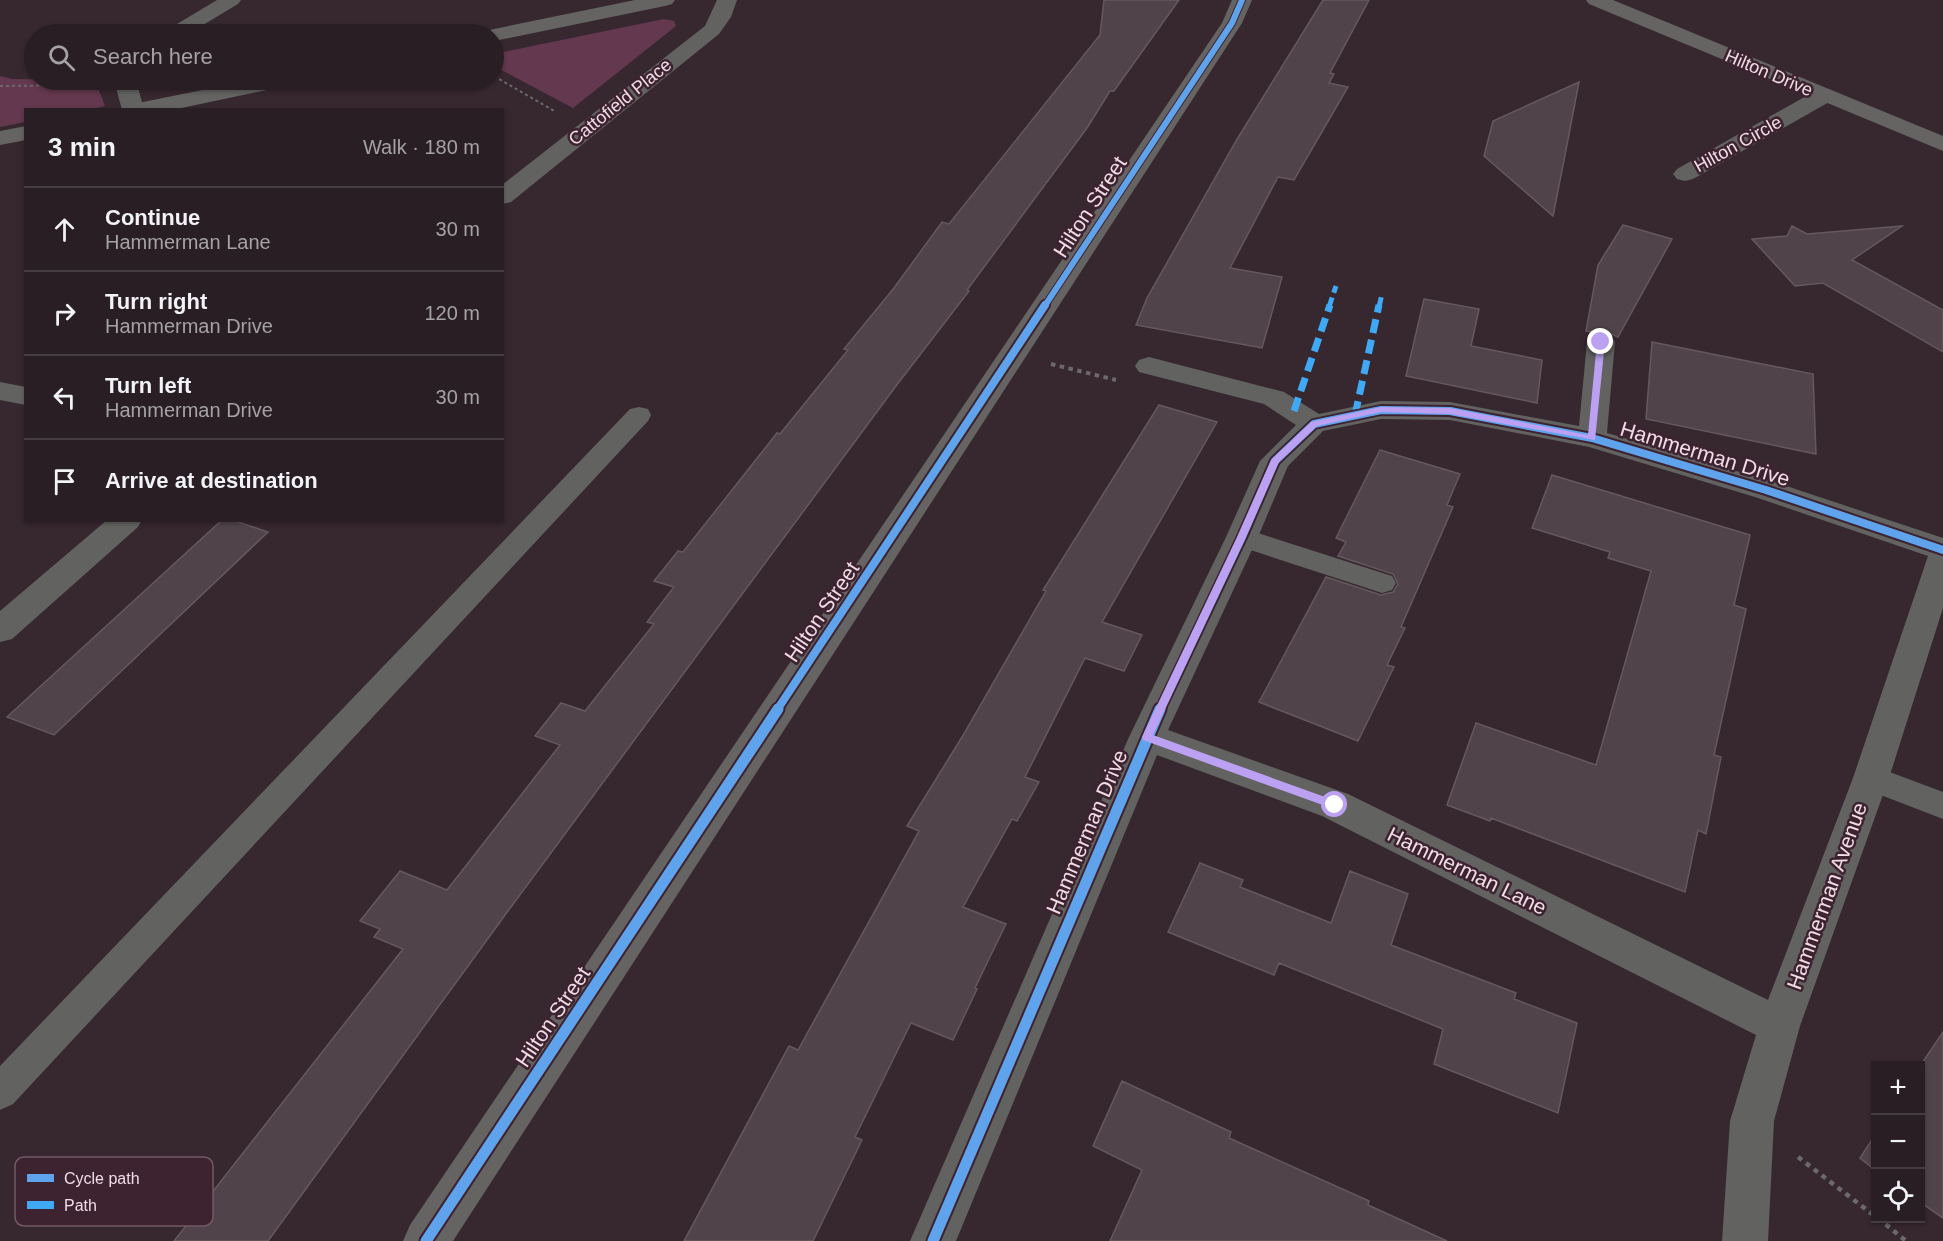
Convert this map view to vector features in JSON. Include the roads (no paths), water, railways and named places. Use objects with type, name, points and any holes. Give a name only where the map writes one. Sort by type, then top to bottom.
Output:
[{"type":"street","points":[[191,24],[231,0]]},
{"type":"street","points":[[504,33],[665,0]]},
{"type":"street","name":"Cattofield Place","points":[[504,194],[712,30],[721,17],[727,0]]},
{"type":"street","name":"Hilton Street","points":[[426,1241],[1159,135],[1232,23],[1242,0]]},
{"type":"street","name":"Hilton Drive","points":[[1596,0],[1943,144]]},
{"type":"street","points":[[128,90],[132,108]]},
{"type":"street","points":[[148,108],[233,90]]},
{"type":"street","name":"Hilton Circle","points":[[1685,174],[1823,96]]},
{"type":"street","points":[[0,138],[24,133]]},
{"type":"street","name":"Hammerman Drive","points":[[1592,438],[1601,342]]},
{"type":"street","points":[[1149,366],[1274,398],[1314,424]]},
{"type":"street","points":[[0,391],[24,396]]},
{"type":"street","name":"Hammerman Drive","points":[[933,1241],[1147,737],[1242,537],[1275,460],[1314,424],[1381,410],[1450,411],[1592,438],[1766,490],[1943,550]]},
{"type":"street","points":[[0,630],[125,522]]},
{"type":"street","name":"Hammerman Avenue","points":[[1745,1241],[1752,1121],[1779,1026],[1871,778],[1943,558]]},
{"type":"street","name":"Hammerman Lane","points":[[1147,737],[1335,805],[1779,1026]]},
{"type":"lane","points":[[0,1092],[639,415]]},
{"type":"lane","points":[[1242,537],[1382,583]]},
{"type":"lane","points":[[1871,778],[1943,806]]}]
